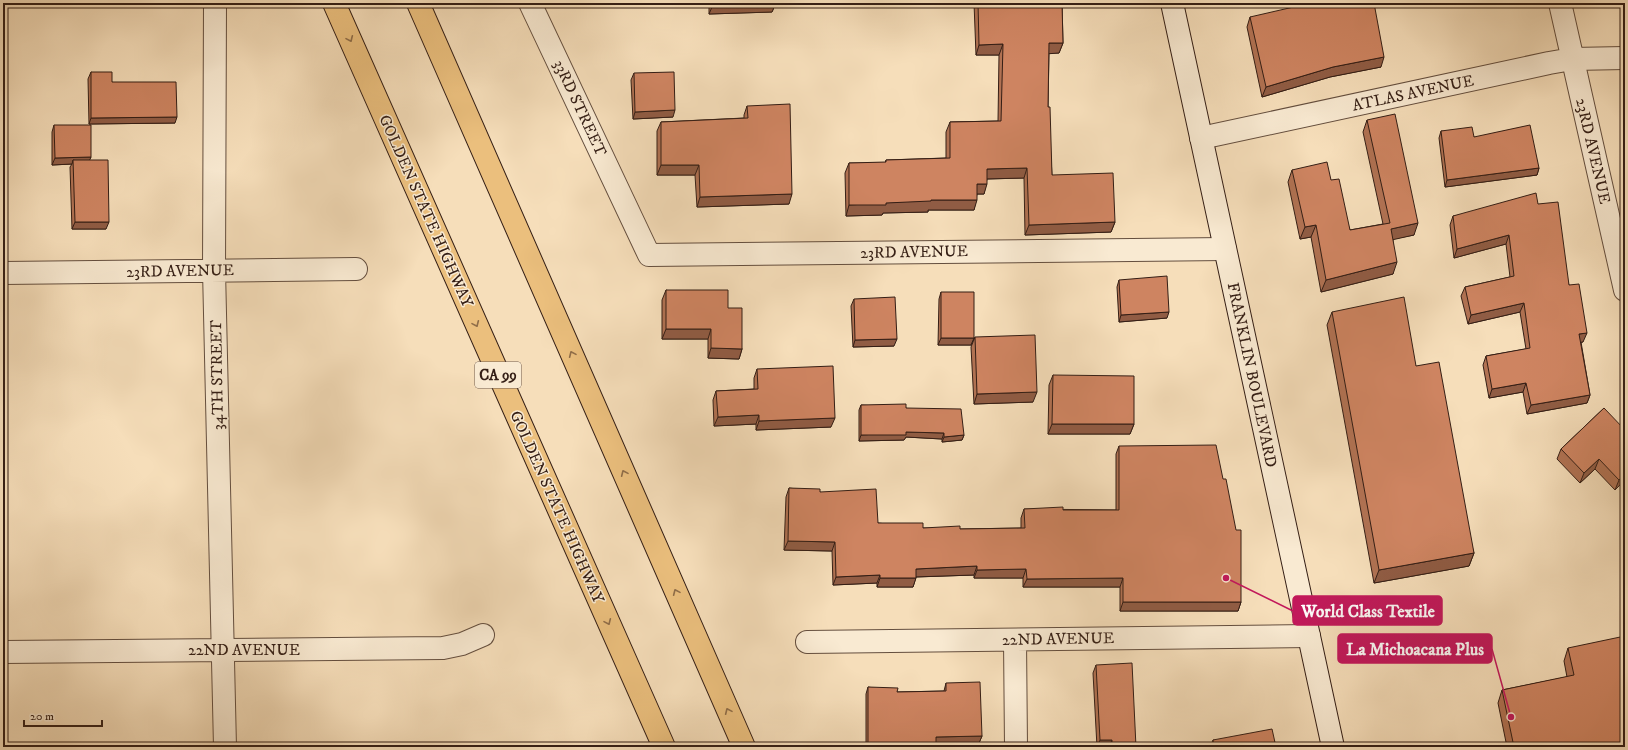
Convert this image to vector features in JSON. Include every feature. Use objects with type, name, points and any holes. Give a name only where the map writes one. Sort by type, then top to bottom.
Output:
[{"type":"highway","name":"GOLDEN STATE HIGHWAY","points":[[334,3],[664,747]]},
{"type":"highway","points":[[418,3],[744,747]]},
{"type":"street","name":"34TH STREET","points":[[215,3],[214,270],[225,747]]},
{"type":"street","name":"33RD STREET","points":[[530,3],[629,213]]},
{"type":"street","name":"FRANKLIN BOULEVARD","points":[[1172,3],[1333,747]]},
{"type":"street","name":"23RD AVENUE","points":[[1560,3],[1625,290]]},
{"type":"street","name":"ATLAS AVENUE","points":[[1201,138],[1549,63],[1572,59],[1625,58]]},
{"type":"street","name":"23RD AVENUE","points":[[629,213],[649,255],[1225,249]]},
{"type":"street","name":"23RD AVENUE","points":[[3,273],[356,269]]},
{"type":"street","name":"22ND AVENUE","points":[[3,652],[443,648],[462,644],[483,636]]},
{"type":"street","name":"22ND AVENUE","points":[[807,642],[1309,636]]},
{"type":"street","points":[[1015,640],[1016,747]]},
{"type":"building","points":[[712,3],[774,3],[775,5],[712,7]]},
{"type":"building","points":[[978,3],[1062,3],[1063,43],[1049,43],[1048,107],[1050,107],[1052,175],[1113,173],[1115,222],[1029,225],[1027,168],[987,169],[987,184],[977,184],[977,200],[931,200],[886,203],[886,205],[849,205],[849,163],[950,158],[950,122],[1001,121],[1003,44],[979,45]]},
{"type":"building","points":[[1311,3],[1374,3],[1384,57],[1333,67],[1266,87],[1250,17]]},
{"type":"building","points":[[91,72],[112,72],[112,82],[176,82],[177,117],[91,118]]},
{"type":"building","points":[[674,72],[675,110],[635,112],[634,73]]},
{"type":"building","points":[[790,104],[792,194],[700,197],[699,165],[661,165],[661,122],[748,118],[747,106]]},
{"type":"building","points":[[1395,114],[1418,223],[1391,229],[1397,262],[1326,280],[1316,225],[1305,227],[1292,170],[1327,162],[1331,180],[1339,179],[1350,230],[1390,223],[1367,120]]},
{"type":"building","points":[[54,125],[91,125],[91,157],[55,158]]},
{"type":"building","points":[[1530,125],[1539,168],[1447,180],[1441,131],[1472,127],[1474,137]]},
{"type":"building","points":[[73,160],[108,160],[109,222],[75,222]]},
{"type":"building","points":[[1536,193],[1538,204],[1558,202],[1569,285],[1579,284],[1587,333],[1579,334],[1590,395],[1531,405],[1526,383],[1492,389],[1486,356],[1530,348],[1524,303],[1471,315],[1465,287],[1514,276],[1509,235],[1457,249],[1453,216]]},
{"type":"building","points":[[1167,276],[1169,312],[1121,315],[1119,280]]},
{"type":"building","points":[[666,290],[728,290],[728,308],[742,308],[742,349],[711,348],[711,329],[666,329]]},
{"type":"building","points":[[941,292],[974,292],[974,338],[941,338]]},
{"type":"building","points":[[895,297],[897,339],[855,340],[854,299]]},
{"type":"building","points":[[1404,297],[1416,366],[1439,362],[1474,553],[1379,570],[1332,312]]},
{"type":"building","points":[[1035,335],[1037,392],[977,394],[975,337]]},
{"type":"building","points":[[833,366],[835,418],[759,421],[759,415],[718,417],[716,391],[758,389],[757,369]]},
{"type":"building","points":[[1053,375],[1134,376],[1134,424],[1052,424]]},
{"type":"building","points":[[906,404],[906,408],[961,409],[964,435],[944,437],[944,433],[906,432],[906,435],[861,435],[861,405]]},
{"type":"building","points":[[1604,408],[1625,430],[1625,474],[1619,480],[1599,459],[1584,473],[1561,449]]},
{"type":"building","points":[[1216,445],[1223,479],[1226,479],[1236,530],[1241,530],[1241,602],[1123,602],[1123,578],[1027,579],[1026,569],[977,570],[977,566],[916,569],[916,578],[880,578],[880,575],[836,577],[835,542],[788,541],[789,488],[820,489],[820,492],[876,489],[878,523],[923,523],[923,528],[960,526],[960,529],[1025,528],[1024,509],[1063,507],[1063,510],[1119,510],[1119,446]]},
{"type":"building","points":[[1625,636],[1625,747],[1514,747],[1502,690],[1574,675],[1568,648]]},
{"type":"building","points":[[1132,663],[1136,747],[1112,747],[1112,740],[1100,740],[1096,665]]},
{"type":"building","points":[[980,682],[982,736],[936,737],[936,747],[910,747],[910,745],[868,746],[868,687],[898,688],[897,692],[946,691],[946,683]]},
{"type":"building","points":[[1272,729],[1276,747],[1214,747],[1213,740]]},
{"type":"place","name":"World Class Textile","points":[[1226,578]]},
{"type":"place","name":"La Michoacana Plus","points":[[1511,717]]}]
